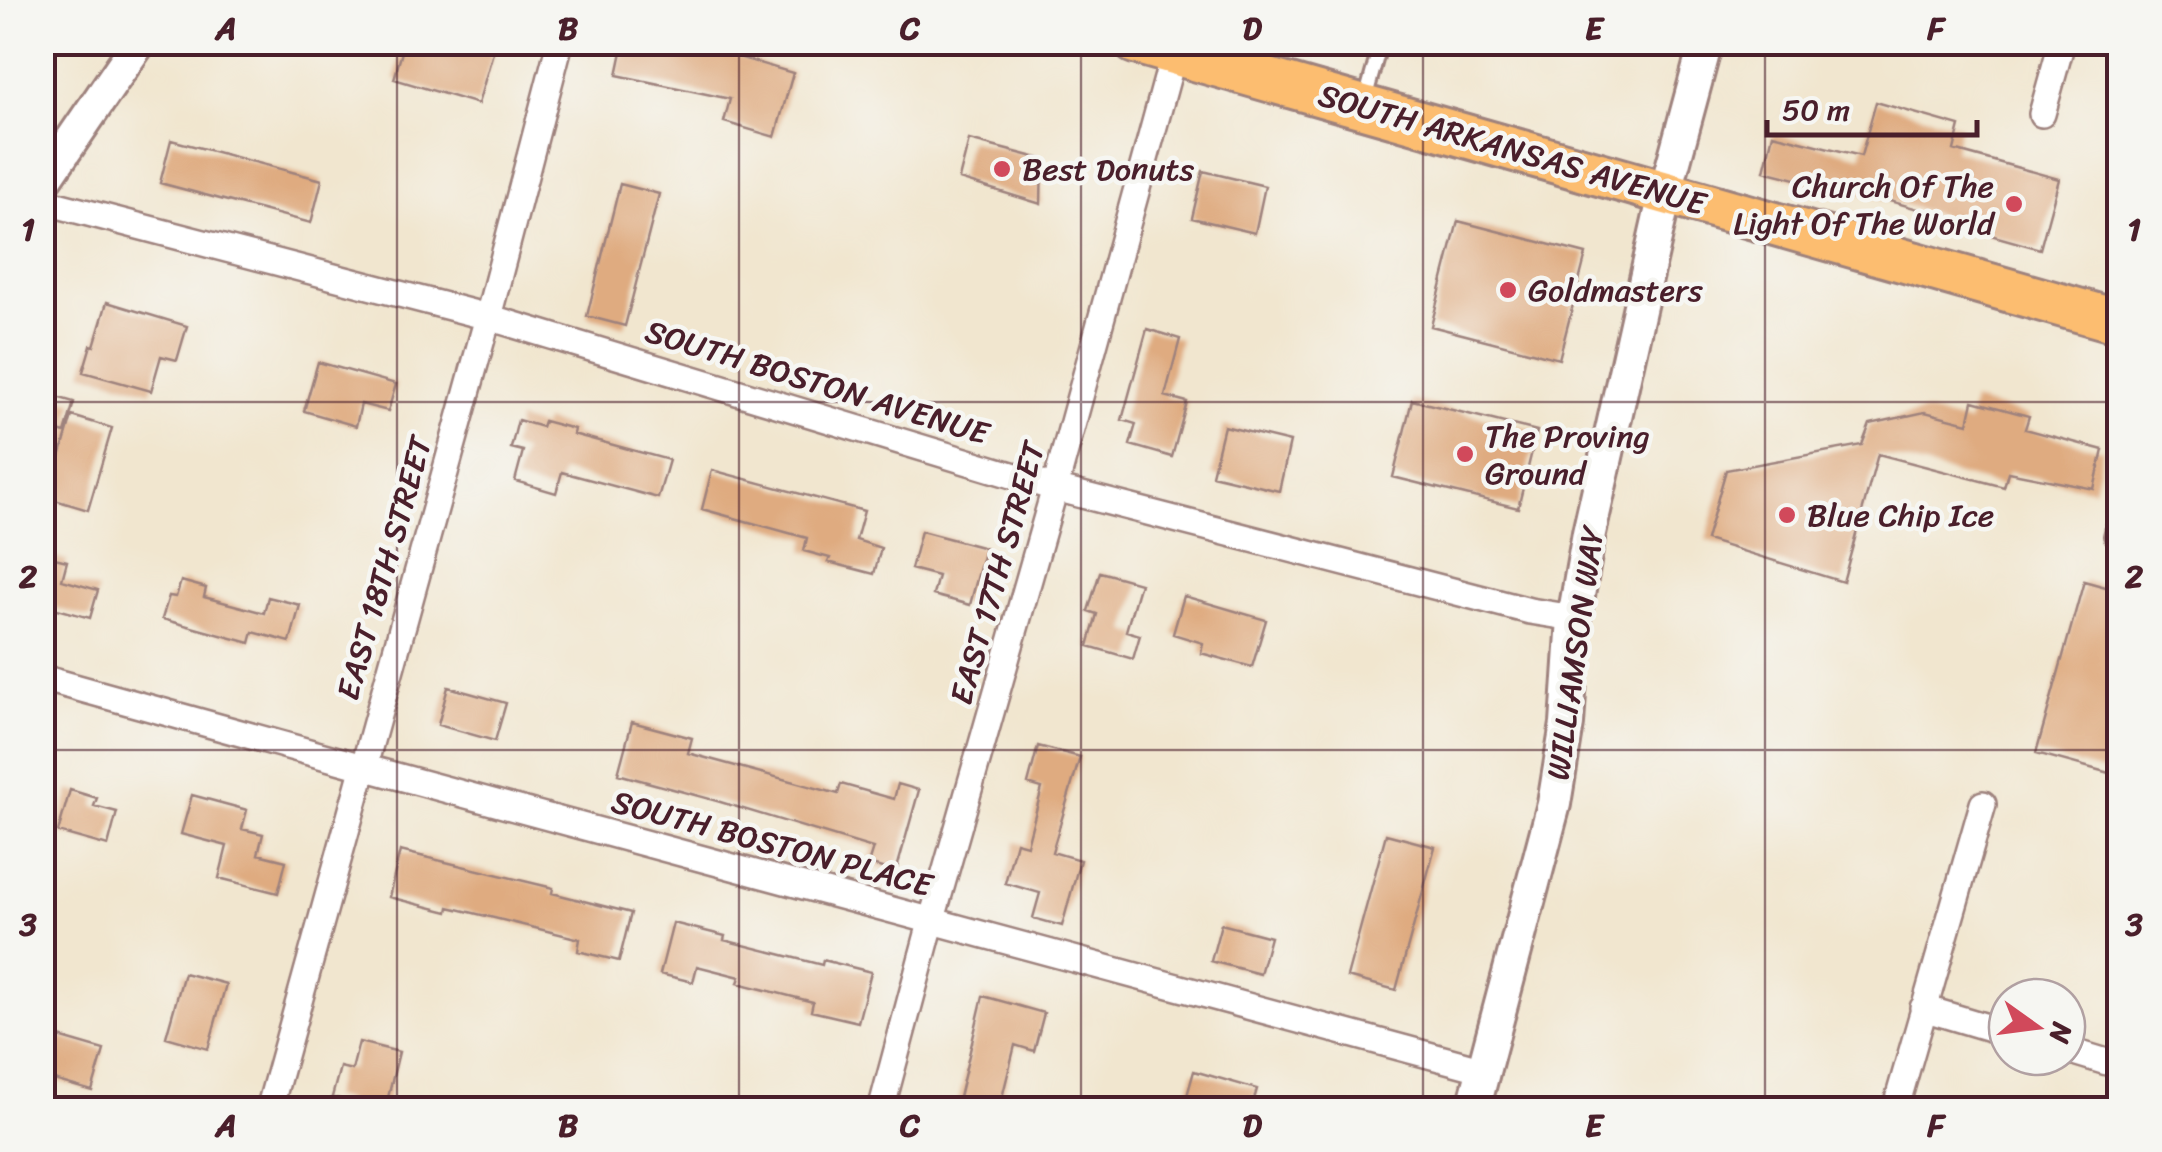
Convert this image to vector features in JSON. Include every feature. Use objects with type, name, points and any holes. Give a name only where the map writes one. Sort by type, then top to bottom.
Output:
[{"type":"highway","name":"SOUTH ARKANSAS AVENUE","points":[[1162,46],[1363,108],[2120,322]]},
{"type":"street","points":[[42,184],[139,42]]},
{"type":"street","name":"EAST 18TH STREET","points":[[269,1110],[560,42]]},
{"type":"street","name":"WILLIAMSON WAY","points":[[1474,1110],[1554,804],[1566,724],[1574,618],[1589,534],[1666,194],[1706,42]]},
{"type":"street","points":[[2042,114],[2062,42]]},
{"type":"street","name":"EAST 17TH STREET","points":[[881,1110],[1056,488],[1162,46]]},
{"type":"street","name":"SOUTH BOSTON AVENUE","points":[[42,201],[488,316],[1056,488],[1530,612],[1574,618]]},
{"type":"street","name":"SOUTH BOSTON PLACE","points":[[42,678],[1484,1070]]},
{"type":"street","points":[[1895,1110],[1983,804]]},
{"type":"street","points":[[1924,1008],[1987,1026]]},
{"type":"street","points":[[2087,1056],[2120,1066]]},
{"type":"lane","points":[[1363,108],[1381,42]]},
{"type":"lane","points":[[2120,498],[2111,536],[2120,548]]},
{"type":"building","points":[[405,42],[496,42],[478,104],[394,79]]},
{"type":"building","points":[[624,42],[670,42],[793,73],[775,137],[724,122],[730,99],[617,75]]},
{"type":"building","points":[[1876,102],[1960,126],[1954,150],[2059,179],[2040,249],[1969,229],[1971,224],[1844,188],[1843,191],[1764,171],[1773,134],[1861,156]]},
{"type":"building","points":[[171,140],[322,180],[311,223],[160,183]]},
{"type":"building","name":"Best Donuts","points":[[969,140],[1042,159],[1041,204],[959,179]]},
{"type":"building","points":[[1203,171],[1265,186],[1255,233],[1192,218]]},
{"type":"building","points":[[620,184],[659,194],[625,326],[587,316]]},
{"type":"building","name":"Goldmasters","points":[[1458,221],[1586,254],[1559,359],[1431,326]]},
{"type":"building","points":[[107,302],[187,326],[177,360],[161,356],[151,391],[83,372]]},
{"type":"building","points":[[1147,329],[1180,339],[1165,396],[1187,402],[1172,457],[1130,445],[1136,424],[1122,420]]},
{"type":"building","points":[[318,362],[396,384],[388,411],[361,404],[356,426],[304,411]]},
{"type":"building","points":[[46,394],[74,402],[65,433],[42,427]]},
{"type":"building","name":"The Proving Ground","points":[[1412,400],[1537,431],[1518,508],[1393,477]]},
{"type":"building","name":"Blue Chip Ice","points":[[1973,401],[2029,416],[2025,429],[2103,450],[2094,489],[2008,472],[2004,487],[1878,454],[1843,582],[1706,540],[1726,470],[1862,445],[1870,424],[1925,412],[1968,423]]},
{"type":"building","points":[[72,416],[112,428],[88,510],[48,498]]},
{"type":"building","points":[[518,420],[542,427],[544,421],[574,429],[573,434],[669,460],[658,498],[562,472],[556,493],[515,481],[523,451],[511,448]]},
{"type":"building","points":[[1224,426],[1290,442],[1279,491],[1212,475]]},
{"type":"building","points":[[712,470],[864,511],[856,540],[881,548],[874,574],[804,551],[807,538],[702,509]]},
{"type":"building","points":[[921,531],[985,548],[970,605],[933,595],[938,576],[911,569]]},
{"type":"building","points":[[42,555],[67,561],[62,580],[98,590],[90,618],[54,608],[49,625],[42,624]]},
{"type":"building","points":[[1100,572],[1140,583],[1126,631],[1140,635],[1133,659],[1088,646],[1097,614],[1088,611]]},
{"type":"building","points":[[181,581],[206,588],[204,597],[264,613],[268,597],[300,605],[290,642],[253,632],[250,643],[162,619],[169,596],[176,597]]},
{"type":"building","points":[[2084,581],[2120,591],[2120,776],[2036,753]]},
{"type":"building","points":[[1184,596],[1266,620],[1252,667],[1201,653],[1203,643],[1173,634]]},
{"type":"building","points":[[448,687],[506,703],[495,741],[438,725]]},
{"type":"building","points":[[632,722],[692,738],[688,753],[838,794],[841,784],[894,799],[898,784],[919,790],[896,872],[868,864],[873,848],[618,774]]},
{"type":"building","points":[[1038,746],[1080,757],[1052,852],[1080,860],[1062,926],[1033,918],[1040,893],[1005,883],[1016,842],[1027,845],[1042,788],[1028,784]]},
{"type":"building","points":[[70,790],[97,798],[94,806],[117,812],[108,846],[58,832]]},
{"type":"building","points":[[192,795],[247,810],[242,829],[263,834],[258,854],[286,861],[278,893],[219,878],[227,846],[181,834]]},
{"type":"building","points":[[1386,834],[1435,847],[1396,990],[1347,977]]},
{"type":"building","points":[[400,851],[553,888],[552,893],[631,913],[619,961],[578,951],[580,939],[449,907],[448,912],[389,897]]},
{"type":"building","points":[[673,923],[822,965],[823,960],[871,972],[858,1022],[811,1011],[813,1002],[738,983],[740,977],[697,966],[693,982],[660,974]]},
{"type":"building","points":[[1221,924],[1270,937],[1260,974],[1211,961]]},
{"type":"building","points":[[184,973],[226,984],[208,1049],[166,1037]]},
{"type":"building","points":[[983,996],[1044,1013],[1034,1051],[1015,1045],[999,1110],[956,1110]]},
{"type":"building","points":[[59,1037],[104,1050],[92,1091],[47,1078]]},
{"type":"building","points":[[359,1042],[399,1052],[385,1110],[345,1110],[347,1101],[332,1097],[340,1067],[352,1070]]},
{"type":"building","points":[[1194,1071],[1257,1089],[1251,1110],[1183,1110]]},
{"type":"place","name":"Best Donuts","points":[[1002,169]]},
{"type":"place","name":"Church Of The Light Of The World","points":[[2014,204]]},
{"type":"place","name":"Goldmasters","points":[[1508,290]]},
{"type":"place","name":"The Proving Ground","points":[[1465,454]]},
{"type":"place","name":"Blue Chip Ice","points":[[1787,515]]}]
